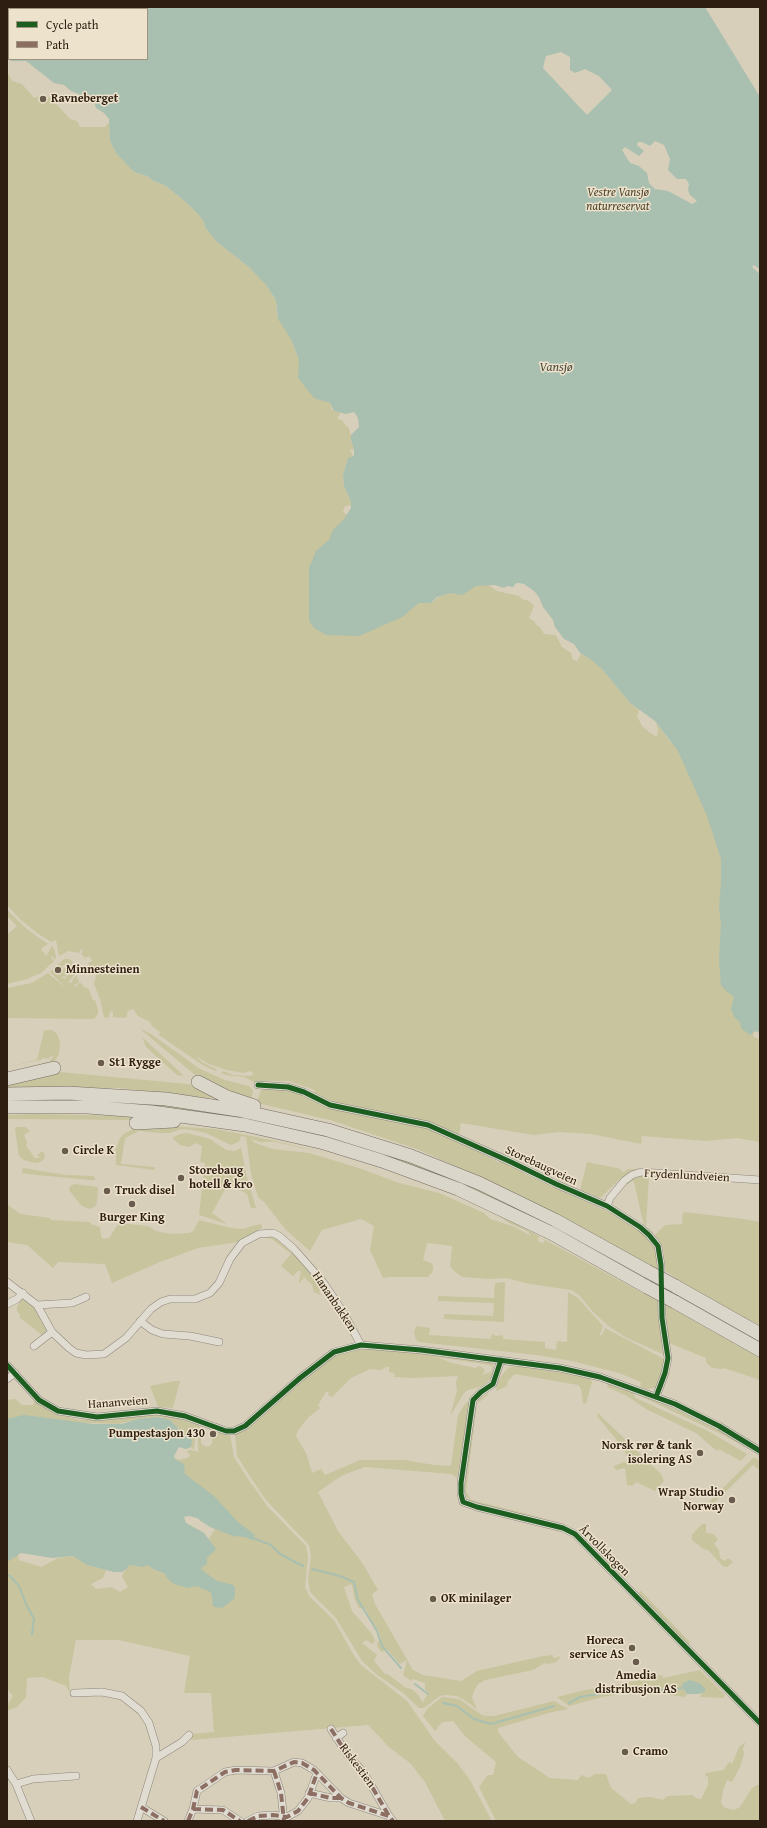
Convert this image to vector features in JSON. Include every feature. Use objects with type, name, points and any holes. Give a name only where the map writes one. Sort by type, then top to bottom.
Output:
[{"type":"highway","points":[[7,1080],[54,1068]]},
{"type":"highway","points":[[198,1082],[241,1102],[287,1114],[298,1122]]},
{"type":"highway","points":[[7,1094],[68,1093],[166,1099],[238,1110],[298,1122],[384,1147],[479,1183],[555,1220],[760,1334]]},
{"type":"highway","points":[[7,1107],[88,1107],[130,1109],[200,1117],[245,1125],[332,1145],[382,1161],[458,1189],[551,1233],[760,1350]]},
{"type":"highway","points":[[136,1123],[179,1121],[235,1128],[245,1125]]},
{"type":"street","name":"Storebaugveien","points":[[258,1085],[278,1085],[296,1089],[330,1105],[428,1126],[607,1206],[640,1227],[658,1246],[661,1265],[662,1318],[668,1358],[665,1373],[656,1397]]},
{"type":"street","name":"Frydenlundveien","points":[[607,1206],[610,1198],[624,1181],[632,1174],[641,1172],[760,1180]]},
{"type":"street","name":"Hananbakken","points":[[7,1282],[37,1305],[52,1332],[76,1353],[86,1355],[104,1354],[116,1347],[126,1338],[150,1309],[161,1302],[170,1299],[195,1299],[210,1293],[219,1283],[230,1259],[242,1243],[259,1234],[273,1233],[279,1236],[294,1249],[323,1282],[343,1312],[361,1345]]},
{"type":"street","points":[[7,1304],[17,1299],[23,1293]]},
{"type":"street","points":[[37,1305],[72,1303],[86,1297]]},
{"type":"street","points":[[140,1321],[152,1330],[163,1334],[190,1336],[219,1342]]},
{"type":"street","points":[[34,1346],[52,1332]]},
{"type":"street","points":[[361,1345],[421,1350],[501,1360],[560,1368],[600,1377],[656,1397],[719,1426],[760,1451]]},
{"type":"street","name":"Hananveien","points":[[7,1365],[39,1400],[58,1412],[96,1417],[157,1411],[185,1416],[223,1430],[234,1431],[251,1422],[325,1358],[339,1350],[361,1345]]},
{"type":"street","name":"Årvollskogen","points":[[501,1360],[493,1384],[481,1392],[473,1400],[461,1483],[463,1502],[477,1507],[563,1528],[575,1534],[760,1723]]},
{"type":"street","points":[[7,1379],[15,1372]]},
{"type":"street","points":[[74,1694],[112,1693],[122,1696],[141,1711],[149,1723],[156,1746],[156,1758],[137,1821]]},
{"type":"street","name":"Riskestien","points":[[331,1729],[347,1754],[364,1773],[391,1819]]},
{"type":"street","name":"Riskestien","points":[[336,1738],[343,1733]]},
{"type":"street","points":[[156,1758],[182,1742],[189,1734]]},
{"type":"street","name":"Riskestien","points":[[274,1771],[294,1762],[302,1763],[309,1766],[317,1773],[342,1798],[356,1806],[391,1819]]},
{"type":"street","points":[[7,1770],[16,1784],[31,1821]]},
{"type":"street","points":[[188,1821],[193,1809],[197,1791],[225,1772],[236,1770],[274,1771],[281,1793],[284,1819]]},
{"type":"street","points":[[248,1821],[258,1816],[273,1815],[284,1819],[298,1811],[303,1806],[317,1773]]},
{"type":"street","points":[[16,1784],[33,1779],[76,1776]]},
{"type":"street","name":"Riskestien","points":[[309,1793],[331,1798],[342,1798]]},
{"type":"street","points":[[141,1807],[164,1821]]},
{"type":"street","points":[[193,1809],[223,1810],[240,1821]]},
{"type":"shaded area","points":[[7,71],[12,81],[22,84],[34,98],[42,95],[51,98],[70,119],[77,121],[80,127],[105,127],[109,122],[110,142],[116,153],[134,172],[147,176],[152,180],[166,186],[187,203],[199,215],[204,222],[205,227],[217,242],[250,268],[263,281],[276,300],[277,315],[291,339],[300,363],[331,405],[332,410],[341,413],[338,419],[343,421],[349,428],[354,450],[350,449],[353,457],[348,458],[343,475],[344,486],[352,505],[345,506],[343,512],[347,515],[351,514],[419,603],[431,603],[440,596],[451,593],[459,594],[476,586],[487,584],[497,591],[519,596],[522,599],[529,601],[534,606],[529,618],[540,627],[544,634],[556,635],[562,647],[571,653],[573,660],[577,661],[581,654],[602,669],[630,703],[639,710],[637,716],[642,726],[657,737],[658,730],[656,722],[671,743],[688,749],[711,810],[760,1033],[755,1031],[753,1034],[754,1037],[760,1039],[760,1142],[737,1138],[706,1141],[642,1136],[641,1144],[591,1134],[559,1132],[533,1135],[461,1123],[459,1137],[329,1103],[316,1095],[314,1093],[315,1090],[288,1081],[263,1081],[261,1083],[256,1083],[244,1077],[226,1075],[221,1073],[223,1071],[233,1075],[251,1076],[254,1074],[250,1071],[244,1073],[226,1070],[209,1064],[196,1056],[202,1062],[218,1070],[215,1071],[201,1064],[159,1035],[160,1032],[152,1026],[150,1022],[138,1016],[133,1009],[128,1011],[126,1018],[113,1017],[113,1012],[110,1011],[109,1017],[105,1018],[94,984],[96,974],[94,975],[88,963],[92,961],[89,956],[85,958],[81,954],[83,951],[81,949],[79,953],[68,951],[59,956],[56,940],[51,942],[37,933],[21,920],[7,905]]},
{"type":"shaded area","points":[[7,910],[28,930],[48,944],[41,949],[46,956],[52,946],[56,956],[55,960],[52,956],[51,958],[54,961],[41,973],[27,979],[7,984],[7,935],[17,926],[7,916]]},
{"type":"shaded area","points":[[64,959],[69,959],[73,962],[70,969],[64,965],[62,967],[69,970],[65,977],[63,976],[62,978],[65,979],[72,968],[75,974],[68,982],[71,983],[76,975],[79,982],[74,986],[76,987],[80,982],[85,988],[88,988],[93,1000],[95,1000],[98,1010],[98,1014],[94,1019],[7,1018],[7,988],[32,983],[48,973],[67,989],[50,972]]},
{"type":"shaded area","points":[[139,1028],[151,1034],[200,1069],[225,1080],[249,1086],[253,1091],[251,1101],[213,1086],[195,1075]]},
{"type":"shaded area","points":[[52,1030],[57,1034],[60,1042],[59,1054],[53,1064],[23,1069],[49,1062],[54,1056],[49,1057],[49,1059],[43,1058],[41,1060],[7,1067],[37,1060],[44,1031]]},
{"type":"shaded area","points":[[142,1037],[183,1076],[177,1075],[146,1047]]},
{"type":"shaded area","points":[[60,1072],[188,1084],[196,1086],[219,1099],[118,1088],[7,1087],[7,1083]]},
{"type":"shaded area","points":[[279,1087],[441,1133],[498,1162],[501,1161],[525,1174],[626,1220],[647,1235],[655,1246],[659,1270],[522,1196],[417,1149],[330,1120],[257,1103],[260,1092],[263,1089]]},
{"type":"shaded area","points":[[7,1099],[113,1100],[206,1109],[332,1136],[440,1172],[521,1208],[651,1280],[650,1282],[628,1270],[326,1138],[7,1102]]},
{"type":"shaded area","points":[[32,1114],[137,1117],[133,1120],[7,1119],[7,1115]]},
{"type":"shaded area","points":[[169,1126],[216,1129],[276,1141],[328,1154],[276,1142],[260,1142],[251,1139],[255,1143],[273,1149],[309,1153],[359,1168],[399,1183],[439,1193],[484,1213],[490,1219],[512,1226],[532,1236],[527,1231],[509,1223],[483,1208],[490,1211],[539,1236],[538,1241],[541,1243],[545,1241],[540,1237],[659,1302],[665,1355],[627,1338],[611,1328],[593,1312],[579,1295],[571,1290],[530,1284],[506,1278],[489,1279],[462,1277],[450,1266],[452,1246],[427,1243],[423,1260],[431,1263],[433,1266],[433,1271],[428,1277],[383,1278],[370,1250],[374,1226],[361,1219],[322,1230],[310,1251],[286,1230],[264,1202],[258,1197],[251,1174],[246,1137],[241,1136],[239,1142],[231,1145],[206,1133],[192,1130],[181,1129],[170,1133],[139,1131],[125,1138],[121,1164],[155,1167],[154,1170],[116,1165],[116,1149],[120,1138],[125,1133],[137,1128]]},
{"type":"shaded area","points":[[16,1127],[25,1127],[30,1131],[24,1135],[27,1142],[26,1146],[35,1158],[39,1158],[37,1155],[43,1151],[45,1157],[42,1161],[38,1163],[31,1162],[24,1160],[19,1156],[15,1130]]},
{"type":"shaded area","points":[[187,1133],[210,1139],[226,1150],[235,1151],[241,1148],[247,1178],[256,1208],[251,1208],[247,1194],[228,1184],[212,1213],[227,1224],[199,1215],[205,1163],[200,1162],[202,1146],[196,1143],[189,1147],[180,1145],[172,1138],[180,1134]]},
{"type":"shaded area","points":[[587,1162],[621,1169],[621,1171],[625,1172],[627,1169],[639,1169],[620,1179],[600,1198],[580,1190]]},
{"type":"shaded area","points":[[23,1168],[66,1175],[93,1176],[95,1180],[22,1173]]},
{"type":"shaded area","points":[[649,1176],[646,1226],[643,1222],[634,1182],[632,1181],[627,1185],[626,1182],[631,1178]]},
{"type":"shaded area","points":[[74,1184],[98,1187],[97,1202],[95,1207],[88,1209],[81,1205],[69,1190],[70,1186]]},
{"type":"shaded area","points":[[7,1204],[20,1214],[50,1218],[51,1220],[90,1222],[91,1224],[100,1227],[101,1237],[104,1239],[109,1238],[119,1223],[148,1226],[156,1231],[171,1234],[189,1233],[194,1230],[199,1220],[231,1228],[243,1229],[259,1224],[262,1225],[262,1228],[238,1242],[198,1248],[160,1262],[112,1283],[105,1264],[58,1262],[53,1268],[27,1245],[7,1242]]},
{"type":"shaded area","points":[[683,1212],[760,1222],[760,1326],[680,1281],[666,1271],[663,1247],[655,1235],[665,1225],[682,1224]]},
{"type":"shaded area","points":[[273,1236],[297,1258],[323,1287],[334,1304],[321,1290],[319,1291],[321,1295],[314,1292],[312,1285],[304,1277],[300,1283],[299,1282],[301,1271],[298,1271],[293,1276],[281,1266],[291,1254],[272,1239],[264,1237]]},
{"type":"shaded area","points":[[505,1282],[504,1322],[444,1319],[444,1314],[493,1316],[494,1303],[438,1301],[438,1296],[494,1298],[495,1283]]},
{"type":"shaded area","points":[[568,1292],[578,1298],[603,1326],[599,1337],[605,1328],[664,1359],[664,1366],[656,1388],[646,1389],[640,1386],[641,1383],[639,1381],[619,1373],[572,1361],[537,1355],[419,1342],[415,1338],[414,1331],[417,1326],[430,1328],[429,1335],[491,1339],[492,1334],[496,1336],[503,1335],[503,1339],[545,1342],[545,1348],[556,1350],[557,1341],[567,1342]]},
{"type":"shaded area","points":[[21,1299],[24,1299],[34,1305],[47,1328],[45,1334],[42,1335],[19,1317],[20,1315],[17,1311],[17,1307]]},
{"type":"shaded area","points":[[664,1304],[760,1358],[760,1380],[724,1368],[712,1368],[706,1362],[706,1358],[669,1343]]},
{"type":"shaded area","points":[[356,1349],[408,1352],[491,1363],[494,1366],[491,1378],[483,1386],[468,1390],[464,1393],[450,1416],[457,1391],[456,1382],[458,1376],[413,1378],[394,1377],[395,1374],[389,1372],[389,1367],[381,1370],[370,1369],[351,1378],[332,1397],[328,1395],[329,1392],[326,1392],[318,1405],[320,1408],[309,1417],[298,1430],[296,1436],[307,1455],[312,1473],[321,1469],[325,1475],[360,1460],[405,1460],[434,1465],[451,1466],[458,1415],[465,1404],[470,1402],[457,1478],[451,1474],[365,1467],[341,1476],[318,1492],[338,1531],[363,1564],[378,1590],[372,1594],[375,1604],[413,1670],[423,1675],[461,1681],[477,1671],[543,1656],[553,1655],[553,1658],[556,1658],[559,1656],[560,1658],[556,1662],[549,1664],[545,1663],[533,1670],[485,1680],[478,1684],[472,1698],[477,1709],[463,1699],[456,1696],[445,1695],[440,1696],[424,1708],[419,1708],[403,1693],[376,1674],[362,1661],[336,1618],[310,1592],[308,1579],[311,1556],[309,1545],[266,1500],[237,1456],[235,1434],[247,1429],[326,1361],[336,1355]],"holes":[[[437,1357],[483,1364],[492,1366],[492,1369],[491,1372],[482,1375],[485,1370],[480,1366],[475,1368],[452,1363]],[[352,1584],[354,1597],[359,1608],[366,1609],[370,1619],[379,1632],[381,1639],[377,1643],[378,1648],[382,1652],[387,1649],[400,1664],[407,1660],[403,1675],[411,1681],[413,1679],[425,1683],[425,1689],[428,1693],[423,1702],[412,1689],[406,1688],[384,1673],[374,1661],[377,1655],[362,1643],[366,1640],[372,1644],[375,1641],[372,1634],[352,1611],[344,1587]]]},
{"type":"shaded area","points":[[517,1366],[590,1378],[592,1382],[586,1404],[583,1403],[581,1389],[578,1385],[515,1374],[508,1381],[507,1386],[496,1391],[497,1383],[504,1372],[510,1367]]},
{"type":"shaded area","points":[[180,1381],[173,1408],[158,1407],[150,1386]]},
{"type":"shaded area","points":[[608,1383],[634,1392],[636,1398],[708,1431],[747,1454],[741,1461],[719,1449],[717,1451],[696,1433],[646,1409],[627,1396],[607,1387]]},
{"type":"shaded area","points":[[488,1393],[489,1394],[477,1404],[479,1400]]},
{"type":"shaded area","points":[[638,1394],[680,1411],[731,1437],[747,1448],[719,1433]]},
{"type":"shaded area","points":[[15,1399],[22,1405],[33,1405],[35,1401],[54,1414],[80,1420],[100,1420],[157,1414],[178,1418],[198,1424],[201,1430],[201,1443],[206,1447],[210,1446],[212,1443],[212,1440],[208,1435],[210,1431],[230,1434],[234,1457],[248,1479],[268,1507],[306,1546],[308,1557],[305,1587],[310,1597],[334,1620],[353,1654],[361,1665],[407,1701],[435,1741],[458,1764],[470,1780],[492,1821],[445,1821],[425,1782],[410,1763],[390,1748],[368,1725],[191,1740],[192,1734],[214,1732],[211,1693],[184,1693],[190,1656],[119,1640],[76,1640],[69,1677],[70,1693],[66,1686],[43,1677],[27,1678],[26,1697],[17,1707],[7,1711],[9,1702],[13,1696],[7,1689],[7,1549],[18,1554],[19,1560],[41,1567],[58,1558],[75,1556],[87,1565],[106,1570],[103,1578],[91,1584],[96,1589],[112,1587],[120,1592],[128,1587],[122,1576],[129,1565],[147,1565],[164,1573],[186,1523],[204,1533],[208,1540],[215,1529],[200,1521],[202,1488],[196,1484],[188,1486],[174,1458],[179,1460],[188,1458],[190,1455],[187,1451],[189,1450],[199,1452],[198,1438],[195,1439],[194,1450],[191,1447],[186,1449],[179,1447],[162,1417],[138,1419],[118,1424],[90,1423],[7,1426],[7,1400]]},
{"type":"shaded area","points":[[477,1405],[466,1491],[471,1500],[560,1522],[472,1502],[466,1496],[464,1487],[475,1409]]},
{"type":"shaded area","points":[[598,1413],[661,1474],[664,1481],[655,1491],[636,1482],[632,1486],[627,1485],[625,1468],[617,1470],[614,1468],[614,1466],[624,1462],[628,1463],[628,1460],[624,1449],[597,1416]]},
{"type":"shaded area","points":[[753,1458],[760,1461],[760,1470],[753,1465],[708,1509],[705,1506]]},
{"type":"shaded area","points":[[702,1524],[706,1524],[706,1533],[713,1534],[718,1539],[714,1544],[719,1550],[720,1558],[725,1561],[728,1558],[733,1562],[727,1567],[723,1566],[708,1550],[703,1549],[692,1540],[692,1535]]},
{"type":"shaded area","points":[[603,1551],[628,1577],[627,1578],[623,1579],[601,1556]]},
{"type":"shaded area","points":[[640,1591],[691,1643],[688,1644],[638,1595]]},
{"type":"shaded area","points":[[700,1670],[725,1695],[724,1698],[700,1697],[702,1693],[687,1681],[682,1686],[687,1694],[685,1697],[636,1691],[602,1697],[569,1706],[557,1697],[662,1675],[663,1678]]},
{"type":"shaded area","points":[[442,1697],[459,1699],[482,1715],[487,1716],[494,1716],[554,1701],[568,1709],[552,1712],[498,1728],[498,1732],[518,1757],[550,1778],[578,1780],[581,1775],[589,1778],[595,1774],[606,1774],[611,1788],[631,1804],[635,1803],[638,1798],[650,1797],[663,1800],[667,1796],[693,1795],[695,1798],[701,1799],[708,1785],[708,1776],[705,1777],[706,1773],[724,1770],[728,1763],[730,1762],[732,1764],[739,1747],[746,1742],[743,1748],[744,1754],[740,1767],[732,1782],[727,1780],[721,1803],[725,1808],[734,1810],[740,1807],[752,1788],[760,1785],[760,1821],[496,1821],[479,1787],[488,1775],[493,1775],[496,1762],[466,1737],[453,1721],[442,1722],[435,1731],[423,1716],[427,1709]]},
{"type":"water","name":"Vansjø","points":[[7,7],[705,7],[760,97],[760,270],[754,265],[752,267],[760,274],[760,1033],[755,1031],[750,1035],[741,1028],[740,1022],[735,1018],[731,1009],[734,997],[721,985],[719,960],[721,923],[719,908],[721,859],[707,816],[678,751],[655,721],[630,703],[602,669],[580,653],[574,644],[564,639],[555,627],[553,620],[543,607],[539,597],[534,591],[524,584],[519,583],[516,583],[513,587],[507,586],[504,588],[495,585],[476,586],[462,595],[451,593],[437,597],[431,603],[419,603],[402,617],[359,636],[326,635],[314,628],[309,621],[309,568],[316,551],[329,540],[333,530],[344,519],[351,508],[351,502],[344,486],[343,475],[348,458],[354,456],[351,435],[359,427],[358,418],[354,412],[346,414],[334,411],[330,403],[314,398],[298,378],[299,360],[291,339],[278,319],[276,300],[266,285],[250,268],[217,242],[205,227],[204,222],[199,215],[187,203],[166,186],[152,180],[147,176],[134,172],[116,153],[110,141],[109,119],[104,113],[96,108],[94,101],[71,91],[64,85],[54,83],[26,61],[10,60],[148,60],[148,8],[8,8],[8,59]],"holes":[[[561,52],[570,57],[570,70],[575,73],[585,69],[599,76],[612,90],[587,115],[543,68],[546,56]],[[655,141],[664,145],[670,159],[668,170],[677,179],[686,179],[689,184],[688,190],[690,195],[697,201],[692,204],[668,191],[655,189],[649,183],[647,173],[639,166],[630,163],[622,150],[625,147],[639,156],[644,151],[637,145],[638,142],[642,142],[650,146]]]},
{"type":"water","points":[[24,1415],[93,1424],[122,1424],[138,1419],[158,1417],[170,1420],[184,1435],[192,1440],[191,1447],[186,1449],[179,1447],[174,1456],[175,1459],[184,1464],[185,1474],[214,1496],[238,1522],[255,1535],[252,1540],[245,1537],[233,1536],[210,1527],[197,1518],[189,1516],[184,1517],[186,1523],[204,1533],[216,1549],[207,1558],[207,1564],[201,1568],[202,1570],[217,1581],[233,1585],[235,1588],[235,1598],[222,1608],[215,1607],[213,1606],[211,1592],[200,1588],[199,1586],[188,1588],[174,1584],[164,1573],[147,1565],[143,1567],[129,1565],[128,1568],[122,1572],[114,1572],[87,1565],[73,1556],[52,1558],[21,1553],[7,1562],[7,1419]]},
{"type":"water","points":[[690,1680],[701,1684],[705,1689],[705,1692],[698,1694],[687,1694],[682,1686],[683,1683]]},
{"type":"waterway","points":[[253,1538],[271,1545],[280,1554],[303,1566]]},
{"type":"waterway","points":[[312,1569],[340,1576],[354,1582],[358,1600],[377,1631],[382,1646],[401,1668]]},
{"type":"waterway","points":[[7,1575],[10,1576],[19,1586],[34,1619],[32,1634]]},
{"type":"waterway","points":[[415,1684],[428,1694]]},
{"type":"waterway","points":[[569,1703],[580,1697],[624,1690],[668,1690],[683,1688]]},
{"type":"waterway","points":[[443,1703],[457,1706],[474,1719],[491,1724],[554,1706]]},
{"type":"marked path","points":[[331,1729],[347,1754],[364,1773],[393,1821]]},
{"type":"marked path","points":[[188,1821],[193,1809],[197,1791],[225,1772],[236,1770],[274,1771],[294,1762],[302,1763],[314,1770],[341,1798],[349,1803],[389,1816]]},
{"type":"marked path","points":[[274,1771],[281,1793],[284,1821]]},
{"type":"marked path","points":[[248,1821],[258,1816],[273,1815],[287,1817],[298,1811],[308,1798],[317,1773]]},
{"type":"marked path","points":[[309,1793],[331,1798],[341,1798]]},
{"type":"marked path","points":[[141,1807],[164,1821]]},
{"type":"marked path","points":[[193,1809],[223,1810],[240,1821]]},
{"type":"cycle path","points":[[258,1085],[288,1087],[304,1092],[330,1105],[428,1125],[607,1206],[640,1227],[658,1246],[661,1265],[662,1318],[668,1358],[665,1373],[656,1397]]},
{"type":"cycle path","points":[[7,1365],[39,1400],[58,1411],[97,1417],[157,1411],[185,1416],[226,1431],[234,1431],[245,1426],[300,1378],[334,1352],[361,1345],[421,1350],[560,1368],[600,1377],[675,1404],[719,1426],[760,1451]]},
{"type":"cycle path","points":[[501,1360],[493,1384],[481,1392],[473,1400],[461,1483],[463,1502],[477,1507],[563,1528],[575,1534],[760,1723]]},
{"type":"place","name":"Ravneberget","points":[[43,99]]},
{"type":"place","name":"Minnesteinen","points":[[58,970]]},
{"type":"place","name":"St1 Rygge","points":[[101,1063]]},
{"type":"place","name":"Circle K","points":[[65,1151]]},
{"type":"place","name":"Storebaug hotell & kro","points":[[181,1178]]},
{"type":"place","name":"Truck disel","points":[[107,1191]]},
{"type":"place","name":"Burger King","points":[[132,1204]]},
{"type":"place","name":"Pumpestasjon 430","points":[[213,1434]]},
{"type":"place","name":"Norsk rør & tank isolering AS","points":[[700,1453]]},
{"type":"place","name":"Wrap Studio Norway","points":[[732,1500]]},
{"type":"place","name":"OK minilager","points":[[433,1599]]},
{"type":"place","name":"Horeca service AS","points":[[632,1648]]},
{"type":"place","name":"Amedia distribusjon AS","points":[[636,1662]]},
{"type":"place","name":"Cramo","points":[[625,1752]]},
{"type":"park label","name":"Vestre Vansjø naturreservat","points":[[618,200]]}]
